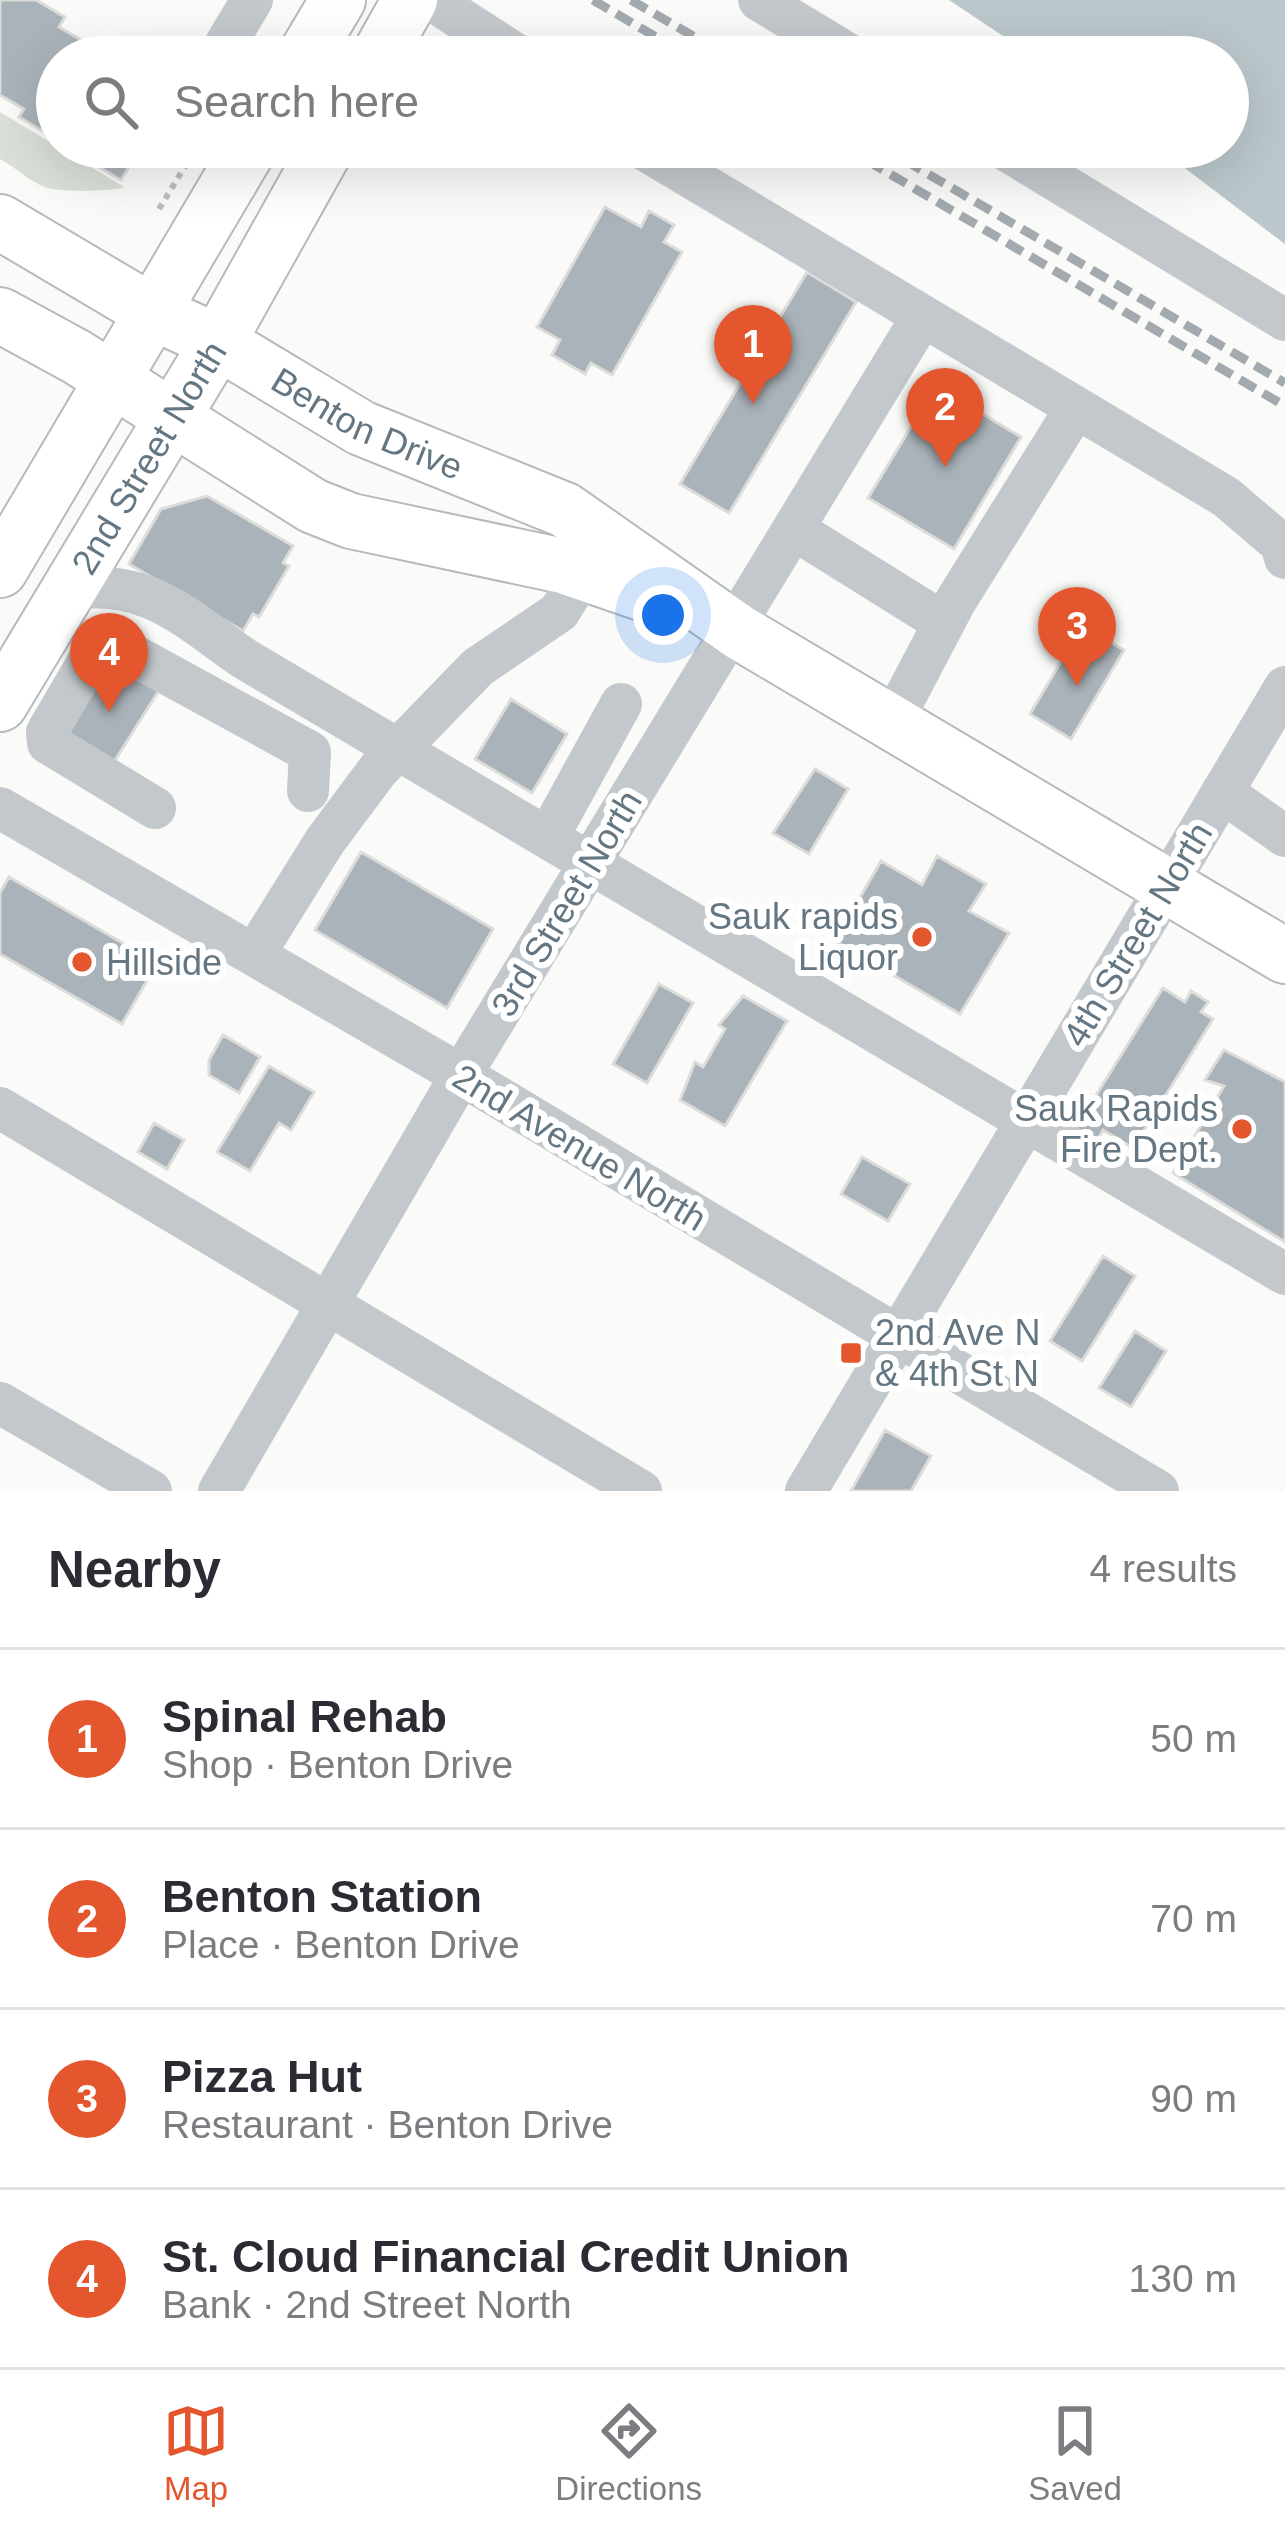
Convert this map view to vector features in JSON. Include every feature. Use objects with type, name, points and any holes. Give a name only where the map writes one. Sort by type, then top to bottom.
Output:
[{"type":"main road","points":[[317,36],[338,0]]},
{"type":"main road","points":[[390,36],[410,0]]},
{"type":"main road","points":[[0,570],[152,312],[179,221],[230,168]]},
{"type":"main road","name":"2nd Street North","points":[[0,704],[218,341],[315,168]]},
{"type":"main road","name":"Benton Drive","points":[[0,222],[152,312],[218,341],[361,428],[565,510],[734,628],[1285,956]]},
{"type":"main road","name":"Benton Drive","points":[[0,315],[313,506],[351,521],[584,572],[734,628]]},
{"type":"street","points":[[231,36],[253,0]]},
{"type":"street","points":[[432,0],[488,36]]},
{"type":"street","points":[[759,0],[818,36]]},
{"type":"street","points":[[675,168],[1226,497],[1281,544],[1285,558]]},
{"type":"street","points":[[1035,168],[1285,320]]},
{"type":"street","name":"3rd Street North","points":[[219,1491],[461,1075],[922,316]]},
{"type":"street","points":[[892,722],[944,623],[1076,408]]},
{"type":"street","points":[[795,530],[944,623]]},
{"type":"street","points":[[254,955],[356,796],[478,667],[559,612],[584,572]]},
{"type":"street","points":[[68,590],[133,587],[245,658],[1285,1274]]},
{"type":"street","points":[[155,808],[48,743],[47,733],[102,638],[310,752],[308,791]]},
{"type":"street","name":"4th Street North","points":[[806,1491],[1285,687]]},
{"type":"street","points":[[548,837],[621,704]]},
{"type":"street","points":[[1222,792],[1279,819]]},
{"type":"street","name":"2nd Avenue North","points":[[0,808],[461,1075],[1158,1491]]},
{"type":"street","points":[[0,1108],[641,1491]]},
{"type":"street","points":[[0,1403],[151,1491]]},
{"type":"path","points":[[179,221],[192,168]]},
{"type":"shaded area","points":[[949,0],[1285,0],[1285,244],[1185,168],[1249,168],[1249,36],[1003,36]]},
{"type":"shaded area","points":[[0,112],[36,134],[36,168],[93,168],[124,187],[96,191],[44,187],[0,159]]},
{"type":"building","points":[[0,0],[36,0],[65,17],[59,27],[74,36],[36,36],[36,127],[19,117],[24,109],[0,95]]},
{"type":"building","points":[[101,168],[128,168],[121,180]]},
{"type":"building","points":[[605,207],[641,227],[649,211],[674,225],[664,242],[682,252],[612,375],[591,363],[585,374],[552,355],[560,340],[537,327]]},
{"type":"building","points":[[807,272],[856,302],[729,513],[680,484]]},
{"type":"building","points":[[948,393],[1021,437],[954,549],[868,498],[926,402],[938,409]]},
{"type":"building","points":[[207,496],[293,546],[283,563],[289,566],[259,617],[253,614],[243,631],[129,564],[161,509]]},
{"type":"building","points":[[1082,626],[1124,650],[1071,739],[1030,714]]},
{"type":"building","points":[[109,654],[161,687],[109,770],[56,737]]},
{"type":"building","points":[[511,699],[567,734],[532,793],[475,759]]},
{"type":"building","points":[[815,769],[848,789],[809,854],[773,833]]},
{"type":"building","points":[[361,852],[493,929],[447,1008],[315,930]]},
{"type":"building","name":"Sauk rapids Liquor","points":[[937,856],[986,884],[969,911],[1009,933],[960,1014],[835,941],[881,861],[922,885]]},
{"type":"building","points":[[9,877],[157,963],[122,1024],[0,954],[0,893]]},
{"type":"building","points":[[659,984],[693,1003],[647,1083],[613,1064]]},
{"type":"building","points":[[1163,988],[1185,1002],[1191,991],[1208,1002],[1201,1012],[1213,1019],[1133,1148],[1103,1130],[1096,1142],[1075,1129]]},
{"type":"building","points":[[743,996],[787,1021],[725,1126],[680,1100],[695,1062],[703,1067],[725,1029],[719,1025]]},
{"type":"building","points":[[223,1035],[260,1057],[239,1093],[209,1075],[209,1060]]},
{"type":"building","name":"Sauk Rapids Fire Dept.","points":[[1224,1050],[1285,1082],[1285,1242],[1173,1173],[1224,1086],[1205,1080]]},
{"type":"building","points":[[269,1066],[314,1092],[291,1130],[279,1123],[250,1171],[217,1152]]},
{"type":"building","points":[[154,1123],[184,1140],[167,1169],[138,1152]]},
{"type":"building","points":[[862,1157],[910,1184],[888,1221],[841,1194]]},
{"type":"building","points":[[1103,1256],[1135,1276],[1082,1361],[1050,1341]]},
{"type":"building","points":[[1135,1331],[1166,1351],[1131,1407],[1099,1388]]},
{"type":"building","points":[[885,1430],[931,1456],[911,1491],[851,1491]]},
{"type":"railway","points":[[593,0],[654,36]]},
{"type":"railway","points":[[631,0],[693,36]]},
{"type":"railway","points":[[880,168],[1285,406]]},
{"type":"railway","points":[[918,168],[1285,383]]},
{"type":"place","name":"Spinal Rehab","points":[[753,404]]},
{"type":"place","name":"Benton Station","points":[[945,467]]},
{"type":"place","name":"Pizza Hut","points":[[1077,686]]},
{"type":"place","name":"St. Cloud Financial Credit Union","points":[[109,712]]},
{"type":"place","name":"Sauk rapids Liquor","points":[[922,937]]},
{"type":"place","name":"Hillside","points":[[82,962]]},
{"type":"place","name":"Sauk Rapids Fire Dept.","points":[[1242,1129]]},
{"type":"place","name":"2nd Ave N & 4th St N","points":[[851,1353]]}]
